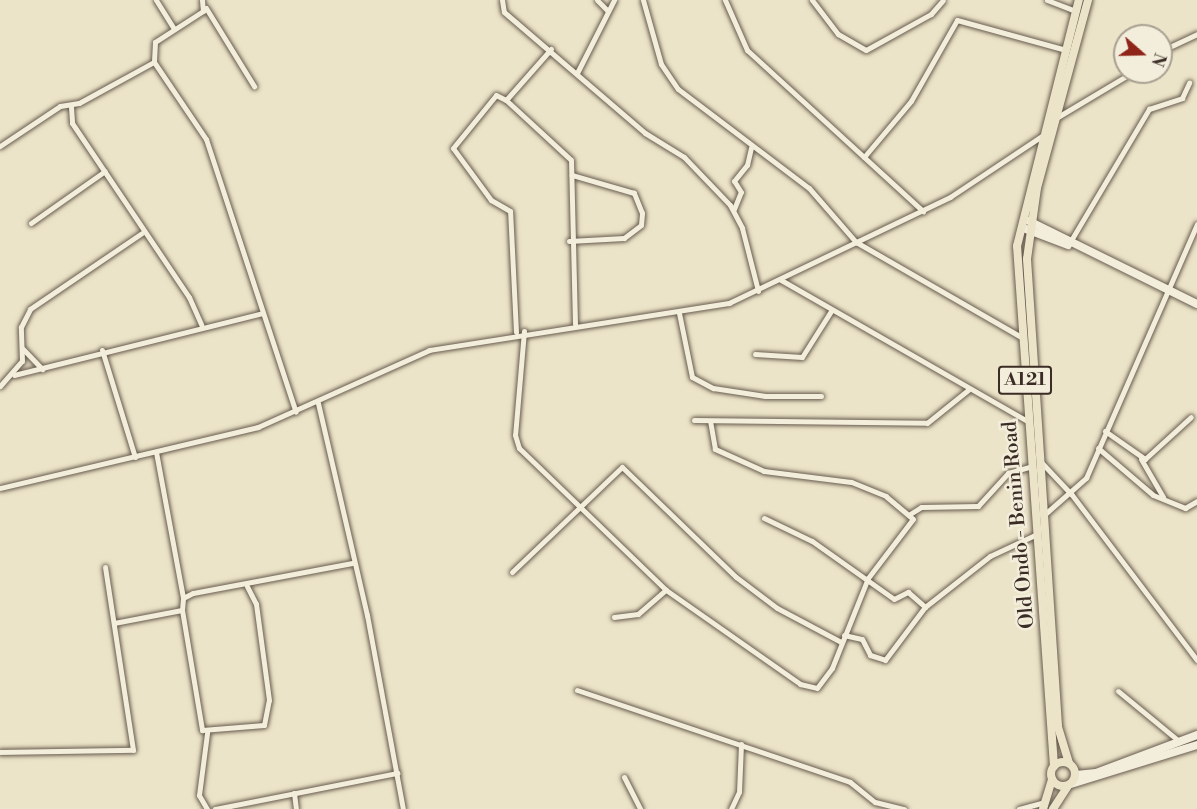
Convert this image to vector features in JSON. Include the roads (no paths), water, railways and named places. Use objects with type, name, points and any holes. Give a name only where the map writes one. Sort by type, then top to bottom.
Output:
[{"type":"main road","name":"Old Ondo - Benin Road","points":[[1044,806],[1054,766],[1036,534],[1038,465],[1027,421],[1021,337],[1020,222],[1079,0]]},
{"type":"main road","name":"Old Ondo - Benin Road","points":[[1076,775],[1069,763],[1058,726],[1045,514],[1038,465],[1027,274],[1031,227],[1056,118],[1088,0]]},
{"type":"main road","points":[[1054,766],[1069,763]]},
{"type":"main road","points":[[1053,809],[1076,775]]},
{"type":"main road","points":[[1052,779],[1070,785]]},
{"type":"street","points":[[156,0],[174,29]]},
{"type":"street","points":[[202,0],[254,86]]},
{"type":"street","points":[[502,0],[504,12],[551,49],[645,133],[684,157],[734,209],[758,291]]},
{"type":"street","points":[[597,0],[607,10]]},
{"type":"street","points":[[577,73],[614,0]]},
{"type":"street","points":[[643,0],[661,64],[678,89],[751,147],[809,188],[856,242],[1021,337]]},
{"type":"street","points":[[724,0],[747,50],[923,211]]},
{"type":"street","points":[[812,0],[838,34],[866,50],[931,14],[943,0]]},
{"type":"street","points":[[1047,0],[1076,11]]},
{"type":"street","points":[[206,8],[155,42],[154,62],[206,139],[296,412]]},
{"type":"street","points":[[864,157],[911,101],[957,20],[1066,50]]},
{"type":"street","points":[[1173,45],[1197,34]]},
{"type":"street","points":[[506,100],[551,49]]},
{"type":"street","points":[[0,146],[60,106],[71,107],[154,62]]},
{"type":"street","points":[[1070,242],[1149,109],[1182,99],[1189,83]]},
{"type":"street","points":[[1056,118],[1113,84]]},
{"type":"street","points":[[516,332],[510,211],[491,200],[453,148],[496,95],[506,100],[569,157],[572,175],[569,241],[575,324]]},
{"type":"street","points":[[71,107],[72,123],[105,171],[142,233],[189,297],[201,324]]},
{"type":"street","points":[[0,488],[156,452],[296,412],[409,356],[516,332],[679,313],[758,291],[923,211],[1053,131]]},
{"type":"street","points":[[734,209],[741,192],[734,181],[747,165],[751,147]]},
{"type":"street","points":[[31,223],[105,171]]},
{"type":"street","points":[[569,241],[624,238],[640,225],[642,213],[634,193],[572,175]]},
{"type":"street","points":[[1020,222],[1197,304]]},
{"type":"street","points":[[1045,514],[1072,495],[1098,448],[1197,224]]},
{"type":"street","points":[[1031,227],[1078,247]]},
{"type":"street","points":[[14,375],[23,349],[21,327],[30,309],[142,233]]},
{"type":"street","points":[[781,280],[968,390],[1027,421]]},
{"type":"street","points":[[755,354],[802,357],[831,311]]},
{"type":"street","points":[[0,386],[14,375],[42,369],[102,350],[201,324],[262,313]]},
{"type":"street","points":[[679,313],[692,377],[713,388],[744,393],[821,396]]},
{"type":"street","points":[[524,331],[517,442],[577,506],[666,590],[811,689],[829,674],[842,638],[870,578],[913,519],[910,514],[851,482],[764,471],[715,449],[710,422]]},
{"type":"street","points":[[23,349],[42,369]]},
{"type":"street","points":[[102,350],[135,457]]},
{"type":"street","points":[[694,420],[927,423],[968,390]]},
{"type":"street","points":[[318,403],[337,469],[352,562],[368,615],[404,809]]},
{"type":"street","points":[[1141,459],[1191,417]]},
{"type":"street","points":[[1105,431],[1141,459],[1162,497]]},
{"type":"street","points":[[1098,448],[1162,497],[1190,506],[1197,511]]},
{"type":"street","points":[[156,452],[183,598],[182,610],[200,723],[207,733],[199,795],[207,809]]},
{"type":"street","points":[[910,514],[921,507],[978,506],[1008,473],[1038,465],[1072,495],[1197,660]]},
{"type":"street","points":[[512,572],[577,506],[622,467],[736,577],[777,608],[842,638],[862,639],[870,655],[885,660],[925,607],[990,556],[1036,534]]},
{"type":"street","points":[[1190,506],[1197,501]]},
{"type":"street","points":[[765,518],[870,578],[894,599],[908,592],[925,607]]},
{"type":"street","points":[[183,598],[352,562]]},
{"type":"street","points":[[0,752],[133,750],[105,567]]},
{"type":"street","points":[[207,733],[264,725],[268,719],[256,604],[247,586]]},
{"type":"street","points":[[614,617],[638,614],[666,590]]},
{"type":"street","points":[[114,623],[182,610]]},
{"type":"street","points":[[577,690],[850,782],[875,802],[904,809]]},
{"type":"street","points":[[1118,691],[1181,743]]},
{"type":"street","points":[[1076,775],[1096,773],[1181,743],[1197,735]]},
{"type":"street","points":[[731,809],[739,792],[741,744]]},
{"type":"street","points":[[1070,785],[1197,746]]},
{"type":"street","points":[[215,809],[397,773]]},
{"type":"street","points":[[624,777],[639,809]]},
{"type":"street","points":[[294,793],[297,809]]},
{"type":"street","points":[[1019,809],[1044,806]]}]
